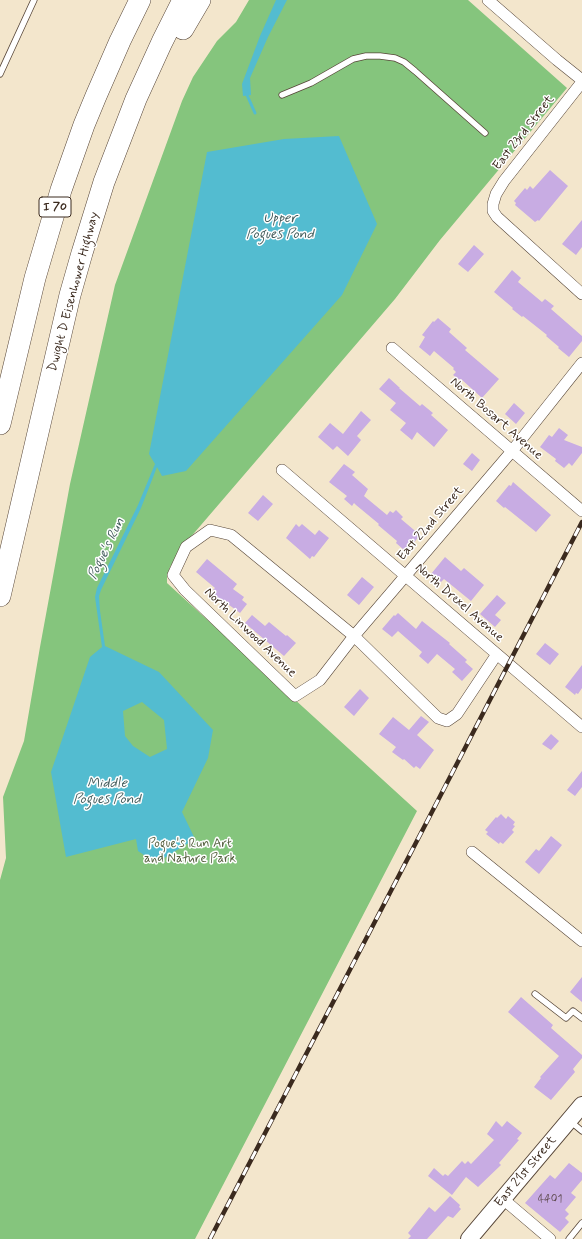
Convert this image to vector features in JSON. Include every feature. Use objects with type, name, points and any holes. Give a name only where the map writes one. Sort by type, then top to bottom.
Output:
[{"type":"highway","name":"I 70","points":[[0,424],[35,278],[56,204],[84,125],[120,40],[140,0]]},
{"type":"highway","name":"Dwight D Eisenhower Highway","points":[[0,596],[70,295],[82,253],[112,162],[145,79],[183,0]]},
{"type":"highway","points":[[112,162],[168,56],[200,0]]},
{"type":"main road","name":"East 21st Street","points":[[470,1239],[582,1105]]},
{"type":"street","points":[[488,0],[582,81]]},
{"type":"street","name":"East 23rd Street","points":[[582,81],[504,181],[496,194],[493,204],[497,217],[582,294]]},
{"type":"street","name":"North Bosart Avenue","points":[[392,348],[582,511]]},
{"type":"street","name":"East 22nd Street","points":[[295,696],[320,680],[354,636],[512,451],[582,363]]},
{"type":"street","name":"North Drexel Avenue","points":[[282,470],[582,727]]},
{"type":"street","name":"North Linwood Avenue","points":[[295,696],[185,590],[173,575],[186,547],[210,530],[231,535],[354,636]]},
{"type":"street","points":[[354,636],[438,718],[447,721],[457,714],[497,654]]},
{"type":"street","points":[[472,852],[582,941]]},
{"type":"street","points":[[503,1199],[550,1239]]},
{"type":"lane","points":[[0,74],[34,0]]},
{"type":"lane","points":[[282,95],[311,83],[352,59],[366,56],[395,58],[404,62],[415,71],[485,133]]},
{"type":"lane","points":[[535,994],[566,1018],[572,1011],[582,1018]]},
{"type":"lane","points":[[569,1120],[582,1130]]},
{"type":"lane","points":[[569,1239],[582,1224]]},
{"type":"green space","name":"Pogue's Run Art and Nature Park","points":[[249,0],[468,0],[567,88],[440,240],[395,299],[189,539],[170,567],[167,576],[167,583],[417,811],[195,1239],[0,1239],[0,880],[6,858],[3,797],[24,741],[70,484],[115,285],[182,101],[193,77],[217,41],[236,22]]},
{"type":"water","points":[[276,0],[287,0],[268,37],[250,78],[251,95],[243,96],[242,84],[260,36]]},
{"type":"water","name":"Upper Pogues Pond","points":[[339,136],[377,224],[342,295],[186,471],[162,476],[157,467],[141,508],[99,596],[105,646],[159,672],[213,730],[208,758],[182,812],[195,839],[156,863],[138,851],[136,839],[66,857],[51,772],[90,657],[102,647],[95,597],[97,588],[138,505],[155,464],[149,454],[207,152],[284,139]],"holes":[[[142,702],[164,720],[167,749],[150,757],[133,746],[125,736],[123,711]]]},
{"type":"building","points":[[550,170],[568,186],[539,221],[538,220],[535,222],[515,205],[516,203],[514,201],[525,188],[527,190],[530,186],[533,189]]},
{"type":"building","points":[[582,220],[582,247],[576,255],[562,244]]},
{"type":"building","points":[[474,245],[484,254],[468,272],[458,264]]},
{"type":"building","points":[[512,270],[521,278],[518,282],[542,302],[545,299],[554,306],[551,309],[582,336],[582,341],[569,357],[546,336],[547,335],[512,309],[513,308],[494,292]]},
{"type":"building","points":[[438,318],[451,329],[449,332],[467,348],[465,350],[499,379],[482,398],[461,379],[460,380],[453,375],[456,372],[453,369],[454,368],[434,351],[430,356],[419,347],[425,337],[422,335],[433,321],[434,322]]},
{"type":"building","points":[[389,378],[420,406],[422,404],[433,413],[431,415],[448,430],[434,447],[417,432],[412,440],[400,430],[406,423],[390,410],[396,403],[379,389]]},
{"type":"building","points":[[514,403],[525,413],[516,424],[505,414]]},
{"type":"building","points":[[361,411],[371,420],[357,436],[361,440],[348,456],[337,446],[333,450],[318,437],[330,423],[343,434]]},
{"type":"building","points":[[559,428],[568,435],[564,440],[582,447],[582,453],[572,466],[569,463],[564,468],[555,461],[556,459],[540,447],[549,435],[552,437]]},
{"type":"building","points":[[472,453],[480,460],[472,471],[463,464]]},
{"type":"building","points":[[344,464],[355,472],[352,475],[368,489],[364,496],[387,515],[390,511],[393,513],[396,510],[403,517],[401,519],[420,535],[409,549],[406,547],[404,550],[396,543],[397,541],[378,525],[379,524],[354,503],[352,506],[344,499],[347,496],[329,482]]},
{"type":"building","points":[[513,482],[551,515],[536,532],[496,501]]},
{"type":"building","points":[[263,495],[273,504],[258,521],[248,513]]},
{"type":"building","points":[[296,524],[299,527],[302,524],[315,535],[319,530],[329,538],[314,557],[312,556],[310,559],[286,538]]},
{"type":"building","points":[[445,557],[461,571],[464,568],[484,585],[471,601],[444,579],[441,582],[431,574]]},
{"type":"building","points":[[207,559],[237,584],[233,589],[244,597],[242,600],[247,604],[240,613],[221,599],[219,602],[212,596],[216,592],[213,590],[215,588],[196,572]]},
{"type":"building","points":[[362,577],[374,587],[359,605],[347,595]]},
{"type":"building","points":[[497,595],[506,603],[495,615],[501,620],[495,627],[480,614]]},
{"type":"building","points":[[398,613],[416,629],[422,621],[450,643],[449,644],[467,660],[465,662],[473,669],[462,681],[452,672],[455,669],[437,654],[428,664],[419,656],[422,652],[398,631],[392,637],[382,629],[394,615],[395,616]]},
{"type":"building","points":[[252,615],[265,626],[269,622],[296,643],[284,656],[245,623]]},
{"type":"building","points":[[545,643],[559,654],[550,665],[536,654]]},
{"type":"building","points":[[582,665],[582,688],[578,694],[576,693],[575,695],[565,687]]},
{"type":"building","points":[[360,689],[369,698],[354,716],[344,707]]},
{"type":"building","points":[[421,716],[429,722],[417,735],[434,750],[420,769],[416,766],[414,768],[404,759],[403,760],[392,752],[396,747],[379,734],[393,717],[409,730]]},
{"type":"building","points":[[551,734],[559,741],[551,750],[542,744]]},
{"type":"building","points":[[582,771],[582,787],[575,796],[567,790]]},
{"type":"building","points":[[501,814],[506,819],[508,816],[515,822],[513,825],[515,826],[512,830],[514,832],[503,844],[500,842],[499,844],[486,834],[488,832],[485,830],[496,817],[497,818]]},
{"type":"building","points":[[551,836],[562,845],[539,874],[525,862],[536,849],[539,851]]},
{"type":"building","points":[[582,977],[582,1002],[570,992]]},
{"type":"building","points":[[521,997],[553,1025],[551,1028],[582,1055],[582,1058],[573,1069],[575,1072],[551,1100],[534,1087],[541,1078],[540,1077],[559,1056],[508,1012]]},
{"type":"building","points":[[496,1121],[502,1127],[507,1121],[522,1133],[517,1139],[519,1140],[499,1163],[501,1165],[478,1187],[466,1177],[452,1195],[428,1176],[434,1168],[443,1176],[445,1174],[448,1176],[462,1161],[465,1164],[468,1161],[471,1164],[494,1140],[487,1134]]},
{"type":"building","points":[[569,1163],[582,1173],[582,1180],[571,1193],[576,1197],[565,1210],[569,1214],[565,1218],[569,1222],[560,1232],[525,1203],[550,1175],[555,1179]]},
{"type":"building","points":[[450,1196],[460,1205],[459,1207],[461,1209],[453,1218],[448,1216],[427,1239],[408,1239],[411,1236],[408,1233],[429,1207],[435,1212]]},
{"type":"waterway","points":[[247,92],[255,113]]},
{"type":"railway","points":[[210,1239],[582,522]]},
{"type":"water label","name":"Pogue's Run","points":[[107,549]]},
{"type":"water label","name":"Middle Pogues Pond","points":[[107,792]]}]
